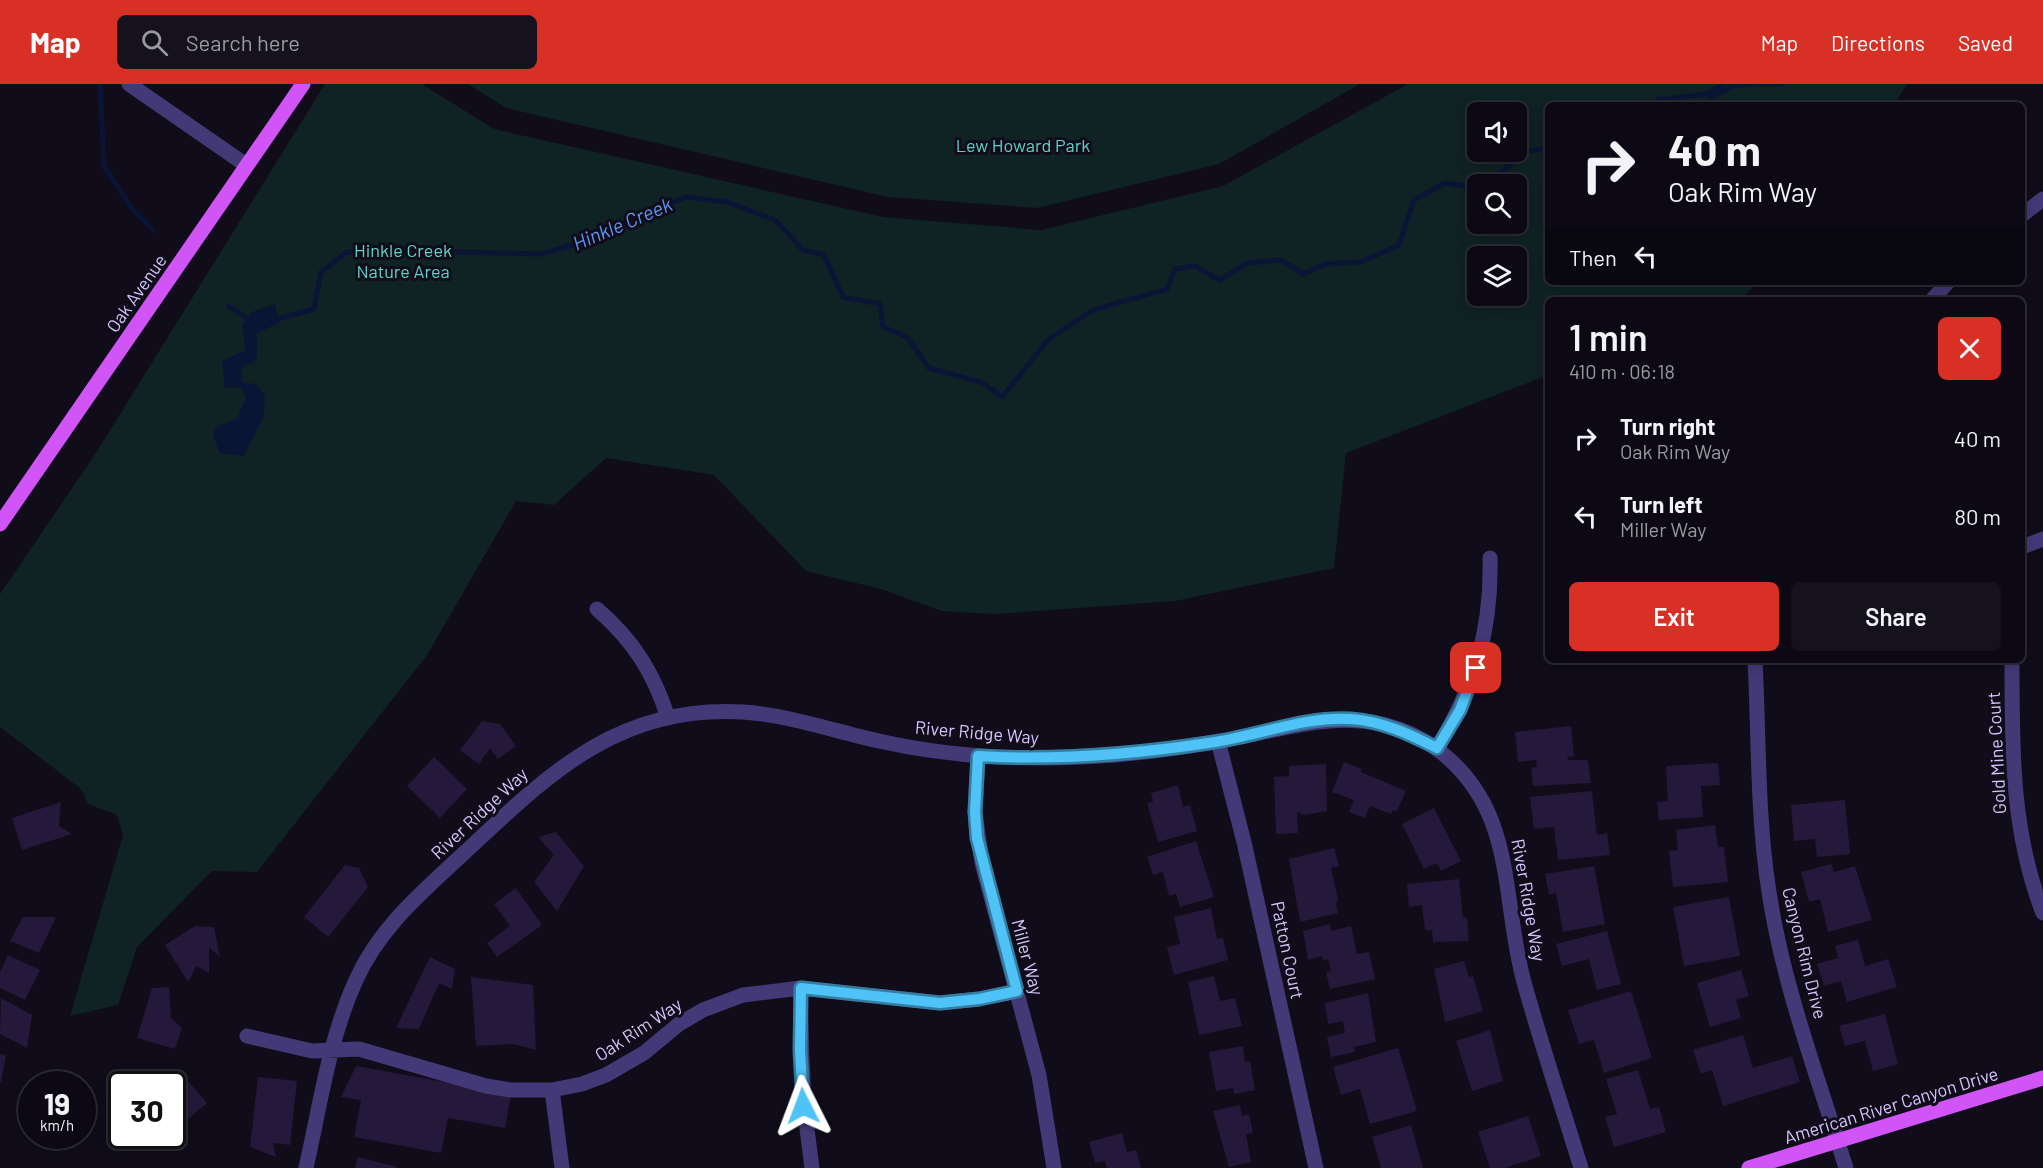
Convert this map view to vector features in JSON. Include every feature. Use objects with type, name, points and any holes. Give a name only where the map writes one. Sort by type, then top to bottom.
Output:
[{"type":"main road","name":"Oak Avenue","points":[[0,524],[303,84]]},
{"type":"main road","name":"American River Canyon Drive","points":[[1749,1168],[1838,1143],[2043,1078]]},
{"type":"street","points":[[129,84],[246,165]]},
{"type":"street","points":[[2025,213],[2043,199]]},
{"type":"street","points":[[1935,297],[1945,285]]},
{"type":"street","points":[[2025,546],[2043,539]]},
{"type":"street","points":[[1437,748],[1460,710],[1481,653],[1487,623],[1490,558]]},
{"type":"street","points":[[597,609],[628,638],[648,666],[668,718]]},
{"type":"street","name":"Canyon Rim Drive","points":[[1755,663],[1764,845],[1769,891],[1790,986],[1846,1168]]},
{"type":"street","name":"Gold Mine Court","points":[[2012,663],[2015,798],[2022,844],[2043,913]]},
{"type":"street","name":"River Ridge Way","points":[[306,1168],[340,1020],[357,978],[372,951],[409,904],[559,767],[612,737],[668,718],[708,713],[769,715],[879,741],[978,756],[1082,757],[1218,741],[1316,721],[1349,718],[1392,727],[1437,748],[1468,779],[1495,825],[1504,859],[1512,928],[1522,978],[1581,1168]]},
{"type":"street","name":"Patton Court","points":[[1218,741],[1244,842],[1316,1168]]},
{"type":"street","name":"Miller Way","points":[[978,756],[975,812],[977,838],[1039,1075],[1054,1168]]},
{"type":"street","points":[[801,988],[800,1062],[803,1106],[812,1168]]},
{"type":"street","name":"Oak Rim Way","points":[[247,1036],[312,1051],[359,1049],[486,1086],[511,1090],[552,1090],[582,1084],[618,1069],[644,1053],[679,1024],[716,1004],[744,995],[801,988],[940,1003],[979,999],[1017,991]]},
{"type":"street","points":[[552,1090],[562,1168]]},
{"type":"green space","name":"Hinkle Creek Nature Area","points":[[325,84],[422,84],[494,129],[883,217],[1041,230],[1223,186],[1408,84],[1907,84],[1896,102],[1545,102],[1545,285],[1755,285],[1744,297],[1545,297],[1545,376],[1346,453],[1334,568],[1175,601],[996,614],[942,611],[881,589],[806,571],[714,475],[606,458],[554,505],[516,501],[427,655],[257,872],[212,871],[137,947],[118,1005],[70,1016],[123,835],[117,815],[88,804],[81,789],[0,727],[0,594],[94,456]]},
{"type":"green space","name":"Lew Howard Park","points":[[468,84],[1360,84],[1219,164],[1037,208],[888,197],[506,108]]},
{"type":"water","points":[[275,304],[279,323],[257,333],[257,359],[242,369],[241,379],[244,383],[256,384],[265,396],[263,418],[244,456],[220,453],[213,436],[216,426],[237,419],[246,397],[240,387],[225,388],[222,361],[246,350],[242,324],[254,311]]},
{"type":"building","points":[[482,721],[500,724],[516,746],[498,759],[490,748],[479,764],[460,750]]},
{"type":"building","points":[[1571,726],[1574,756],[1567,757],[1568,760],[1588,760],[1591,783],[1533,786],[1531,768],[1537,767],[1536,760],[1518,762],[1515,732]]},
{"type":"building","points":[[434,757],[467,789],[440,818],[407,786]]},
{"type":"building","points":[[1344,762],[1362,769],[1361,772],[1406,791],[1397,811],[1393,810],[1391,814],[1370,806],[1365,818],[1349,812],[1354,800],[1332,792]]},
{"type":"building","points":[[1718,763],[1720,785],[1701,786],[1703,817],[1659,820],[1657,802],[1668,801],[1666,766]]},
{"type":"building","points":[[1326,764],[1327,811],[1305,815],[1297,812],[1298,833],[1276,834],[1274,777],[1289,776],[1289,766]]},
{"type":"building","points":[[1178,785],[1183,807],[1190,805],[1197,831],[1158,842],[1147,803],[1153,802],[1151,793]]},
{"type":"building","points":[[1592,791],[1597,835],[1607,833],[1610,855],[1558,860],[1554,827],[1534,829],[1530,797]]},
{"type":"building","points":[[1845,800],[1850,854],[1817,857],[1815,839],[1794,841],[1791,805]]},
{"type":"building","points":[[61,802],[59,826],[72,834],[22,850],[12,818]]},
{"type":"building","points":[[1434,808],[1461,861],[1441,871],[1437,863],[1424,869],[1402,824]]},
{"type":"building","points":[[1715,825],[1718,847],[1724,847],[1728,882],[1673,887],[1669,851],[1678,850],[1676,830]]},
{"type":"building","points":[[556,832],[584,866],[557,911],[534,882],[554,855],[538,837]]},
{"type":"building","points":[[1196,841],[1214,897],[1180,907],[1176,894],[1169,896],[1163,872],[1153,875],[1147,857]]},
{"type":"building","points":[[1334,848],[1339,866],[1331,868],[1338,899],[1336,904],[1338,913],[1300,922],[1289,859]]},
{"type":"building","points":[[1831,864],[1834,872],[1855,866],[1872,920],[1828,932],[1820,899],[1809,902],[1801,872]]},
{"type":"building","points":[[345,865],[359,868],[368,887],[328,937],[304,917]]},
{"type":"building","points":[[1594,866],[1605,924],[1563,932],[1556,893],[1549,895],[1545,874]]},
{"type":"building","points":[[1459,879],[1463,918],[1467,918],[1469,941],[1433,942],[1432,930],[1425,930],[1422,905],[1409,907],[1407,884]]},
{"type":"building","points":[[516,888],[542,925],[497,957],[487,943],[510,926],[494,904]]},
{"type":"building","points":[[1729,897],[1740,956],[1684,966],[1673,907]]},
{"type":"building","points":[[1211,908],[1217,939],[1223,938],[1228,960],[1174,975],[1167,947],[1180,944],[1174,917]]},
{"type":"building","points":[[23,917],[56,917],[39,953],[10,941]]},
{"type":"building","points":[[1330,924],[1331,931],[1351,926],[1357,954],[1369,952],[1375,979],[1330,989],[1326,972],[1331,971],[1328,959],[1323,961],[1322,956],[1308,960],[1303,931]]},
{"type":"building","points":[[195,926],[214,927],[220,957],[209,947],[209,973],[196,966],[188,982],[165,945]]},
{"type":"building","points":[[1607,931],[1621,984],[1597,990],[1589,959],[1562,966],[1556,944]]},
{"type":"building","points":[[1858,940],[1865,966],[1888,959],[1897,987],[1847,1002],[1841,981],[1824,986],[1817,964],[1838,958],[1835,946]]},
{"type":"building","points":[[8,955],[40,970],[25,1000],[0,988],[0,972]]},
{"type":"building","points":[[430,957],[455,969],[452,989],[439,983],[419,1029],[396,1028]]},
{"type":"building","points":[[1464,961],[1469,977],[1473,976],[1483,1011],[1445,1022],[1434,969]]},
{"type":"building","points":[[1741,970],[1749,996],[1736,1000],[1741,1018],[1710,1027],[1697,983]]},
{"type":"building","points":[[1214,976],[1220,1001],[1235,998],[1242,1026],[1199,1035],[1188,982]]},
{"type":"building","points":[[471,977],[533,985],[536,1050],[513,1044],[476,1046]]},
{"type":"building","points":[[169,987],[171,1018],[182,1028],[175,1049],[137,1038],[152,988]]},
{"type":"building","points":[[1631,991],[1652,1058],[1604,1073],[1594,1040],[1579,1044],[1568,1010]]},
{"type":"building","points":[[1368,993],[1376,1042],[1354,1047],[1355,1052],[1331,1057],[1327,1037],[1345,1033],[1343,1021],[1328,1024],[1325,1003]]},
{"type":"building","points":[[1,998],[32,1015],[27,1048],[0,1034]]},
{"type":"building","points":[[1885,1014],[1898,1064],[1873,1071],[1865,1041],[1845,1046],[1839,1026]]},
{"type":"building","points":[[1490,1030],[1503,1081],[1472,1091],[1456,1041]]},
{"type":"building","points":[[1743,1035],[1753,1068],[1792,1056],[1800,1082],[1723,1106],[1712,1070],[1701,1074],[1693,1050]]},
{"type":"building","points":[[1243,1046],[1245,1062],[1250,1061],[1255,1090],[1234,1094],[1233,1088],[1216,1091],[1209,1052]]},
{"type":"building","points":[[1398,1048],[1417,1111],[1370,1124],[1360,1089],[1341,1095],[1333,1067]]},
{"type":"building","points":[[0,1054],[6,1055],[1,1082],[0,1082]]},
{"type":"building","points":[[356,1066],[511,1094],[505,1128],[448,1118],[441,1153],[354,1137],[361,1100],[341,1097]]},
{"type":"building","points":[[1638,1070],[1650,1109],[1659,1107],[1666,1132],[1614,1147],[1605,1117],[1617,1114],[1606,1079]]},
{"type":"building","points":[[258,1077],[297,1081],[290,1145],[273,1143],[276,1157],[250,1147]]},
{"type":"building","points":[[189,1082],[207,1103],[186,1121],[186,1083]]},
{"type":"building","points":[[1240,1105],[1242,1116],[1249,1114],[1253,1133],[1246,1134],[1251,1162],[1229,1167],[1213,1111]]},
{"type":"building","points":[[1528,1116],[1541,1156],[1505,1168],[1490,1168],[1478,1132]]},
{"type":"building","points":[[1411,1125],[1423,1168],[1381,1168],[1372,1137]]},
{"type":"building","points":[[1122,1133],[1127,1152],[1136,1150],[1141,1168],[1107,1168],[1105,1161],[1095,1163],[1089,1142]]},
{"type":"building","points":[[358,1157],[397,1167],[397,1168],[355,1168]]},
{"type":"waterway","name":"Hinkle Creek","points":[[100,84],[104,166],[130,206],[153,230]]},
{"type":"waterway","name":"Hinkle Creek","points":[[1655,102],[1706,94],[1724,84]]},
{"type":"waterway","points":[[1706,94],[1711,97],[1733,86],[1752,84]]},
{"type":"waterway","points":[[1758,84],[1781,84]]},
{"type":"waterway","name":"Hinkle Creek","points":[[1499,174],[1528,151],[1545,148]]},
{"type":"waterway","name":"Hinkle Creek","points":[[273,320],[314,309],[321,272],[347,252],[375,255],[390,245],[413,251],[541,254],[573,245],[686,197],[727,202],[775,220],[803,250],[824,255],[843,297],[880,304],[883,327],[907,337],[929,368],[983,383],[1002,397],[1049,339],[1093,310],[1167,289],[1175,269],[1195,266],[1219,280],[1248,263],[1281,260],[1304,274],[1325,264],[1361,262],[1399,245],[1414,200],[1445,183],[1467,186]]},
{"type":"waterway","name":"Hinkle Creek","points":[[229,306],[252,322]]},
{"type":"route","points":[[803,1106],[800,1050],[801,988],[940,1003],[979,999],[1017,991],[977,838],[975,812],[978,756],[1082,757],[1151,750],[1218,741],[1316,721],[1349,718],[1383,724],[1437,748],[1460,710],[1476,668]]}]
